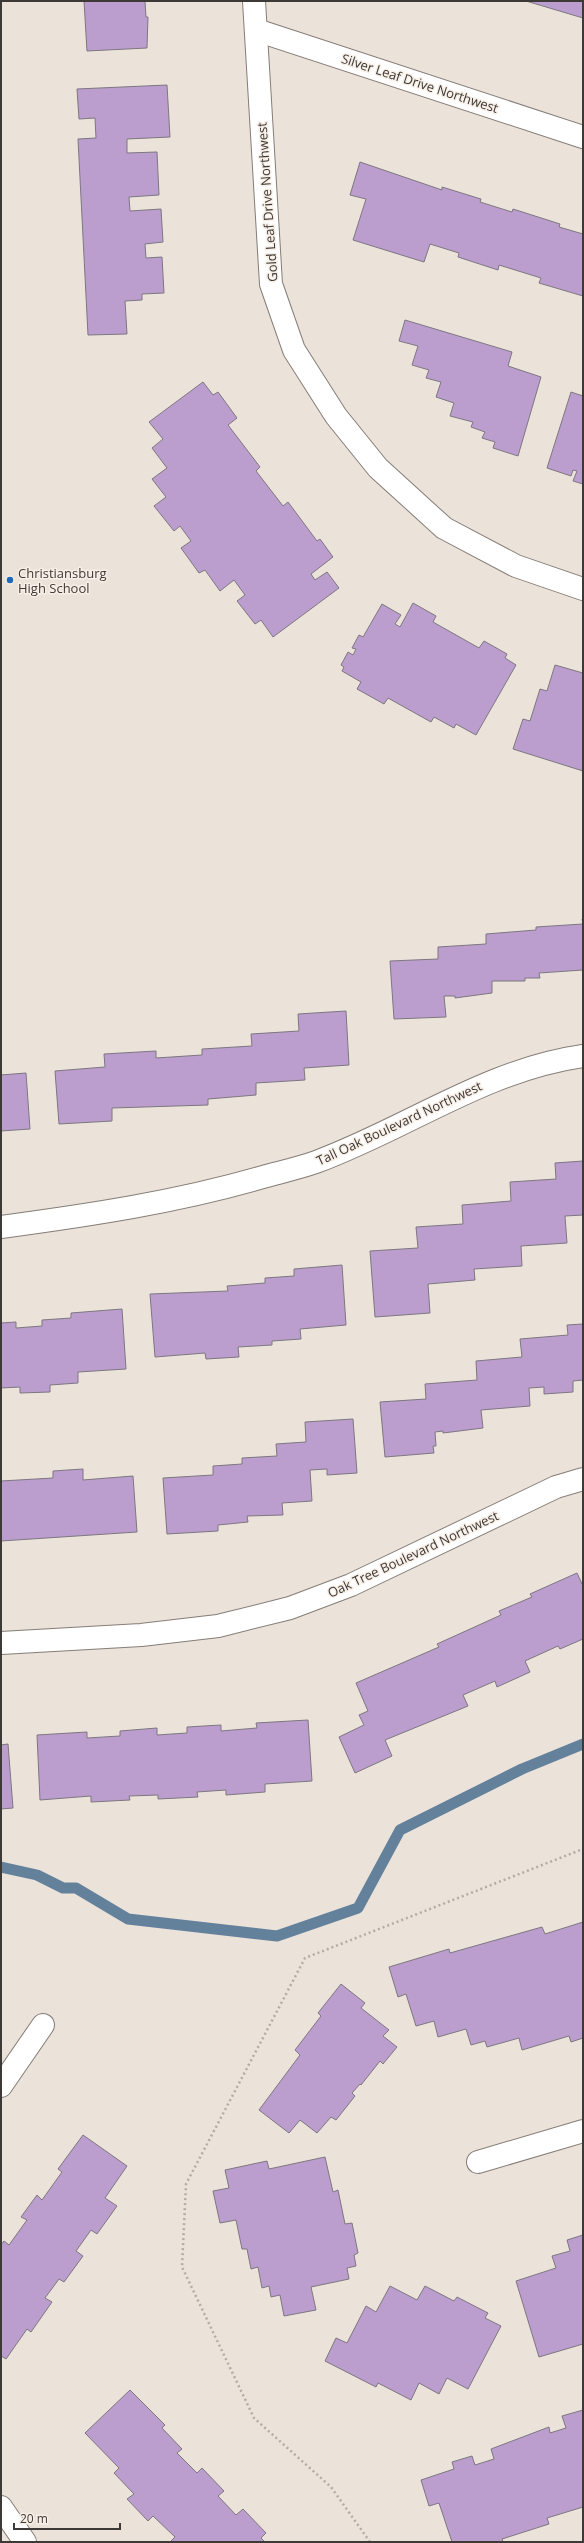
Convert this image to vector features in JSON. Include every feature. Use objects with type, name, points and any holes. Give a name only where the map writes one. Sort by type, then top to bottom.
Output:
[{"type":"street","name":"Gold Leaf Drive Northwest","points":[[254,1],[272,284],[294,350],[336,416],[378,468],[444,528],[516,566],[583,589]]},
{"type":"street","name":"Silver Leaf Drive Northwest","points":[[256,30],[583,137]]},
{"type":"street","name":"Tall Oak Boulevard Northwest","points":[[1,1227],[101,1214],[211,1192],[316,1162],[403,1124],[481,1084],[548,1061],[583,1056]]},
{"type":"street","name":"Oak Tree Boulevard Northwest","points":[[1,1643],[141,1635],[218,1626],[290,1608],[351,1585],[542,1493],[583,1478]]},
{"type":"street","points":[[1,2086],[43,2025]]},
{"type":"street","points":[[478,2162],[583,2131]]},
{"type":"street","points":[[1,2507],[24,2542]]},
{"type":"path","points":[[370,2542],[331,2487],[254,2418],[182,2267],[186,2184],[305,1958],[583,1849]]},
{"type":"building","points":[[84,1],[145,1],[146,17],[148,17],[147,48],[87,51]]},
{"type":"building","points":[[526,1],[583,1],[583,18]]},
{"type":"building","points":[[167,85],[170,137],[127,139],[127,153],[157,152],[159,195],[129,197],[130,211],[161,209],[163,242],[145,244],[146,258],[162,257],[164,293],[142,294],[142,300],[125,301],[127,334],[88,335],[78,139],[96,138],[95,118],[79,119],[77,89]]},
{"type":"building","points":[[360,162],[442,190],[442,187],[481,199],[480,202],[512,212],[513,209],[560,224],[559,227],[583,234],[583,296],[539,283],[541,278],[499,265],[498,270],[458,257],[459,253],[430,244],[424,262],[353,240],[366,199],[350,195]]},
{"type":"building","points":[[405,320],[512,352],[508,366],[541,377],[518,456],[493,448],[495,442],[482,438],[485,432],[471,427],[473,422],[450,416],[454,403],[436,397],[441,382],[426,378],[429,370],[412,365],[418,346],[399,341]]},
{"type":"building","points":[[203,382],[213,395],[218,392],[237,418],[228,425],[260,467],[256,471],[283,506],[288,502],[317,541],[320,539],[333,557],[311,574],[315,580],[327,572],[339,588],[273,637],[261,620],[255,624],[237,601],[245,595],[234,580],[220,591],[205,570],[199,573],[181,548],[191,541],[180,526],[174,531],[154,506],[166,497],[152,479],[167,468],[152,448],[163,439],[149,422]]},
{"type":"building","points":[[571,392],[583,396],[583,484],[573,481],[577,471],[573,470],[571,476],[547,468]]},
{"type":"building","points":[[413,603],[436,616],[433,622],[479,648],[484,641],[507,654],[505,658],[516,665],[476,735],[456,724],[454,728],[434,717],[431,722],[388,698],[384,704],[357,689],[361,682],[342,671],[344,667],[341,665],[348,652],[353,655],[356,649],[352,648],[359,635],[363,637],[382,604],[401,615],[395,624],[400,627]]},
{"type":"building","points":[[555,665],[583,673],[583,771],[513,749],[523,719],[530,721],[540,689],[547,691]]},
{"type":"building","points":[[583,924],[583,970],[539,973],[540,978],[525,978],[525,981],[492,981],[492,993],[455,998],[455,996],[444,996],[446,1017],[394,1019],[390,961],[438,959],[438,947],[486,944],[486,934],[536,930],[536,927]]},
{"type":"building","points":[[346,1011],[349,1065],[304,1068],[305,1080],[256,1083],[256,1095],[208,1099],[208,1105],[112,1108],[112,1121],[59,1124],[55,1071],[105,1067],[104,1054],[156,1051],[156,1058],[202,1055],[202,1049],[252,1046],[251,1034],[299,1031],[298,1014]]},
{"type":"building","points":[[26,1073],[30,1129],[1,1131],[1,1075]]},
{"type":"building","points":[[583,1161],[583,1215],[565,1216],[567,1243],[521,1246],[522,1266],[474,1269],[475,1280],[428,1284],[430,1313],[375,1317],[370,1251],[418,1248],[416,1227],[463,1224],[462,1205],[511,1201],[510,1182],[556,1179],[555,1163]]},
{"type":"building","points":[[342,1265],[346,1325],[300,1329],[301,1339],[272,1341],[272,1345],[238,1347],[239,1357],[206,1359],[205,1353],[155,1357],[150,1294],[228,1291],[227,1286],[265,1283],[265,1278],[294,1276],[294,1269]]},
{"type":"building","points":[[122,1309],[126,1369],[78,1372],[78,1383],[50,1385],[50,1392],[20,1393],[20,1387],[1,1388],[1,1323],[16,1322],[16,1328],[42,1326],[42,1320],[71,1318],[71,1313]]},
{"type":"building","points":[[583,1324],[583,1380],[573,1381],[573,1392],[544,1394],[544,1387],[529,1388],[530,1406],[481,1410],[483,1428],[443,1433],[443,1431],[435,1432],[436,1446],[433,1446],[434,1453],[385,1457],[380,1402],[426,1399],[425,1384],[477,1380],[476,1361],[522,1357],[520,1339],[568,1335],[567,1325]]},
{"type":"building","points":[[353,1419],[357,1473],[327,1475],[327,1469],[310,1470],[312,1501],[282,1503],[283,1515],[247,1516],[248,1522],[218,1525],[218,1531],[167,1534],[163,1478],[213,1475],[213,1466],[242,1464],[242,1458],[277,1456],[276,1444],[306,1442],[305,1422]]},
{"type":"building","points":[[83,1469],[83,1480],[133,1476],[137,1532],[1,1541],[1,1481],[53,1478],[53,1471]]},
{"type":"building","points":[[577,1573],[583,1586],[583,1639],[560,1649],[558,1646],[525,1661],[530,1672],[497,1687],[495,1681],[463,1695],[468,1706],[385,1740],[392,1756],[355,1773],[339,1737],[364,1725],[359,1715],[368,1711],[356,1683],[439,1647],[437,1644],[501,1615],[499,1611],[532,1597],[530,1594]]},
{"type":"building","points":[[308,1720],[312,1781],[265,1784],[265,1792],[226,1795],[226,1790],[197,1792],[198,1797],[158,1799],[158,1795],[129,1796],[130,1800],[91,1802],[91,1796],[40,1800],[37,1735],[87,1732],[87,1738],[120,1736],[120,1731],[157,1728],[157,1735],[187,1733],[187,1727],[221,1725],[221,1731],[257,1728],[256,1723]]},
{"type":"building","points":[[8,1744],[13,1808],[1,1809],[1,1745]]},
{"type":"building","points":[[583,1922],[583,2038],[571,2042],[569,2036],[522,2050],[519,2038],[487,2047],[485,2041],[471,2045],[466,2029],[438,2037],[434,2021],[416,2026],[406,1994],[398,1997],[389,1967],[449,1949],[450,1953],[542,1927],[545,1934]]},
{"type":"building","points":[[341,1984],[365,2003],[361,2008],[389,2030],[383,2036],[397,2047],[383,2064],[380,2061],[361,2085],[360,2084],[352,2093],[355,2096],[336,2120],[331,2117],[317,2133],[300,2120],[289,2133],[259,2110],[300,2055],[295,2050],[321,2016],[318,2013]]},
{"type":"building","points":[[83,2135],[127,2166],[105,2198],[117,2206],[97,2234],[91,2230],[76,2251],[83,2256],[64,2282],[59,2279],[45,2298],[52,2302],[31,2332],[27,2329],[6,2359],[1,2356],[1,2245],[4,2241],[9,2245],[27,2220],[21,2217],[37,2195],[42,2200],[62,2172],[58,2169]]},
{"type":"building","points":[[325,2157],[333,2192],[338,2190],[345,2224],[352,2223],[358,2253],[354,2255],[356,2266],[347,2268],[349,2279],[311,2287],[316,2310],[284,2316],[280,2295],[271,2297],[269,2286],[262,2288],[258,2267],[251,2269],[247,2249],[242,2249],[236,2220],[220,2223],[213,2191],[229,2188],[225,2170],[267,2161],[269,2169]]},
{"type":"building","points":[[583,2235],[583,2344],[539,2357],[516,2281],[556,2268],[552,2256],[570,2251],[567,2240]]},
{"type":"building","points":[[390,2286],[417,2300],[425,2286],[454,2301],[457,2297],[488,2313],[485,2318],[501,2326],[468,2389],[447,2378],[439,2394],[419,2383],[411,2400],[378,2383],[376,2387],[325,2361],[336,2338],[347,2343],[366,2306],[376,2312]]},
{"type":"building","points":[[130,2390],[165,2425],[162,2428],[182,2449],[177,2453],[197,2473],[202,2468],[224,2491],[218,2496],[236,2515],[243,2509],[266,2533],[261,2538],[265,2542],[170,2542],[175,2537],[153,2516],[148,2521],[127,2499],[134,2494],[114,2473],[119,2468],[85,2433]]},
{"type":"building","points":[[583,2410],[583,2507],[547,2518],[549,2524],[502,2539],[503,2542],[452,2542],[439,2503],[429,2506],[421,2480],[454,2469],[452,2462],[472,2456],[475,2465],[494,2459],[491,2449],[549,2427],[550,2433],[566,2428],[562,2416]]},
{"type":"waterway","points":[[1,1867],[37,1875],[63,1888],[76,1888],[128,1919],[277,1936],[358,1908],[400,1830],[522,1769],[583,1744]]},
{"type":"place","name":"Christiansburg High School","points":[[10,580]]}]
